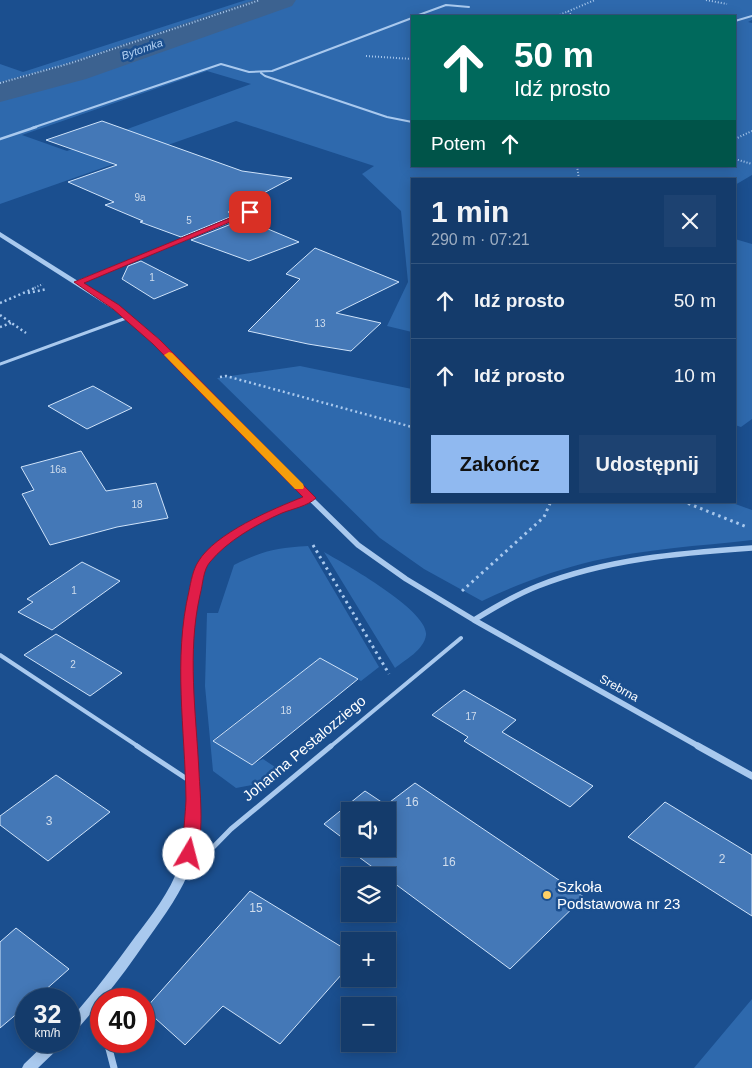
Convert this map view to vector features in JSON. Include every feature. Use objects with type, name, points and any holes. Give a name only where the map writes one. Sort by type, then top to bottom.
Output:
[{"type":"street","points":[[78,282],[250,212]]},
{"type":"street","points":[[0,234],[78,282],[129,317],[310,498]]},
{"type":"street","name":"Johanna Pestalozziego","points":[[105,988],[149,928],[174,888],[183,871],[192,836],[187,645],[189,620],[203,562],[217,548],[258,520],[310,498]]},
{"type":"street","name":"Srebrna","points":[[310,498],[368,553],[406,579],[474,620],[752,776]]},
{"type":"street","points":[[474,620],[496,605],[520,594],[546,583],[586,571],[672,556],[752,548]]},
{"type":"street","name":"Johanna Pestalozziego","points":[[80,1018],[90,1007]]},
{"type":"street","points":[[29,1068],[45,1053]]},
{"type":"street","points":[[110,1053],[114,1068]]},
{"type":"lane","points":[[419,15],[446,5],[469,6]]},
{"type":"lane","points":[[736,21],[752,16]]},
{"type":"lane","points":[[0,139],[221,64],[249,72],[261,73],[272,71],[411,18]]},
{"type":"lane","points":[[261,73],[265,76],[387,117],[411,122]]},
{"type":"lane","points":[[0,364],[129,317]]},
{"type":"lane","name":"Johanna Pestalozziego","points":[[174,888],[231,829],[461,638]]},
{"type":"lane","points":[[0,655],[192,782]]},
{"type":"path","points":[[0,83],[71,63],[260,0]]},
{"type":"path","points":[[559,15],[595,0]]},
{"type":"path","points":[[568,11],[571,15]]},
{"type":"path","points":[[736,139],[752,131]]},
{"type":"path","points":[[736,159],[752,164]]},
{"type":"path","points":[[0,303],[46,283]]},
{"type":"path","points":[[25,293],[52,287]]},
{"type":"path","points":[[0,315],[12,323],[0,327]]},
{"type":"path","points":[[212,378],[226,376],[411,427]]},
{"type":"path","points":[[460,593],[544,517],[550,503]]},
{"type":"path","points":[[687,503],[752,529]]},
{"type":"path","points":[[313,544],[389,675]]},
{"type":"shaded area","points":[[246,0],[270,0],[81,66],[0,88],[0,64],[23,72]]},
{"type":"shaded area","points":[[292,0],[752,0],[752,20],[748,22],[752,23],[752,175],[736,184],[736,178],[411,178],[411,332],[387,326],[408,282],[401,211],[362,174],[374,166],[236,121],[0,204],[0,96],[65,80]],"holes":[[[207,71],[251,84],[67,151],[22,135]]]},
{"type":"shaded area","points":[[736,239],[752,244],[752,419],[741,427],[736,425]]},
{"type":"shaded area","points":[[300,366],[411,389],[411,503],[733,503],[752,510],[752,540],[652,551],[593,561],[537,578],[482,601],[424,569],[380,538],[217,378]]},
{"type":"shaded area","points":[[308,546],[379,667],[361,681],[320,658],[213,740],[251,765],[263,759],[281,771],[268,782],[236,788],[213,771],[205,686],[207,613],[218,613],[234,565],[253,556],[270,551]]},
{"type":"shaded area","points":[[324,552],[401,601],[423,625],[426,635],[422,645],[395,668]]},
{"type":"shaded area","points":[[752,999],[752,1068],[694,1068]]},
{"type":"building","points":[[102,121],[242,171],[292,178],[228,212],[235,215],[181,237],[140,222],[143,221],[105,205],[114,202],[68,182],[117,165],[46,140]]},
{"type":"building","points":[[244,219],[299,242],[249,261],[191,240]]},
{"type":"building","points":[[315,248],[399,282],[336,313],[381,323],[351,351],[248,331],[300,279],[286,274]]},
{"type":"building","points":[[141,261],[188,285],[154,299],[122,279],[128,266]]},
{"type":"building","points":[[93,386],[132,408],[87,429],[48,406]]},
{"type":"building","points":[[81,451],[106,491],[156,483],[168,518],[117,527],[50,545],[22,494],[34,490],[21,467]]},
{"type":"building","points":[[82,562],[120,581],[52,630],[18,612],[33,602],[27,599]]},
{"type":"building","points":[[56,634],[122,673],[90,696],[24,655]]},
{"type":"building","points":[[320,658],[358,679],[252,765],[213,741]]},
{"type":"building","points":[[464,690],[516,720],[502,732],[593,786],[570,807],[464,741],[468,737],[432,715]]},
{"type":"building","points":[[56,775],[110,812],[48,861],[0,825],[0,816]]},
{"type":"building","points":[[415,783],[584,897],[510,969],[396,885],[396,867],[372,867],[359,857],[396,857],[396,802],[390,802]]},
{"type":"building","points":[[365,791],[382,802],[351,802]]},
{"type":"building","points":[[665,802],[752,855],[752,916],[628,837]]},
{"type":"building","points":[[341,810],[341,837],[324,824]]},
{"type":"building","points":[[250,891],[341,947],[341,975],[280,1044],[223,1006],[185,1045],[155,1018],[155,998]]},
{"type":"building","points":[[16,928],[69,969],[47,988],[15,988],[15,1015],[0,1028],[0,942]]},
{"type":"waterway","name":"Bytomka","points":[[0,92],[74,72],[282,0]]},
{"type":"slow traffic","points":[[169,355],[299,487]]},
{"type":"place","name":"Szkoła Podstawowa nr 23","points":[[547,895]]},
{"type":"route","points":[[189,854],[192,836],[193,799],[186,661],[189,620],[196,581],[203,562],[217,548],[258,520],[310,498],[156,342],[129,317],[78,282],[250,212]]}]
